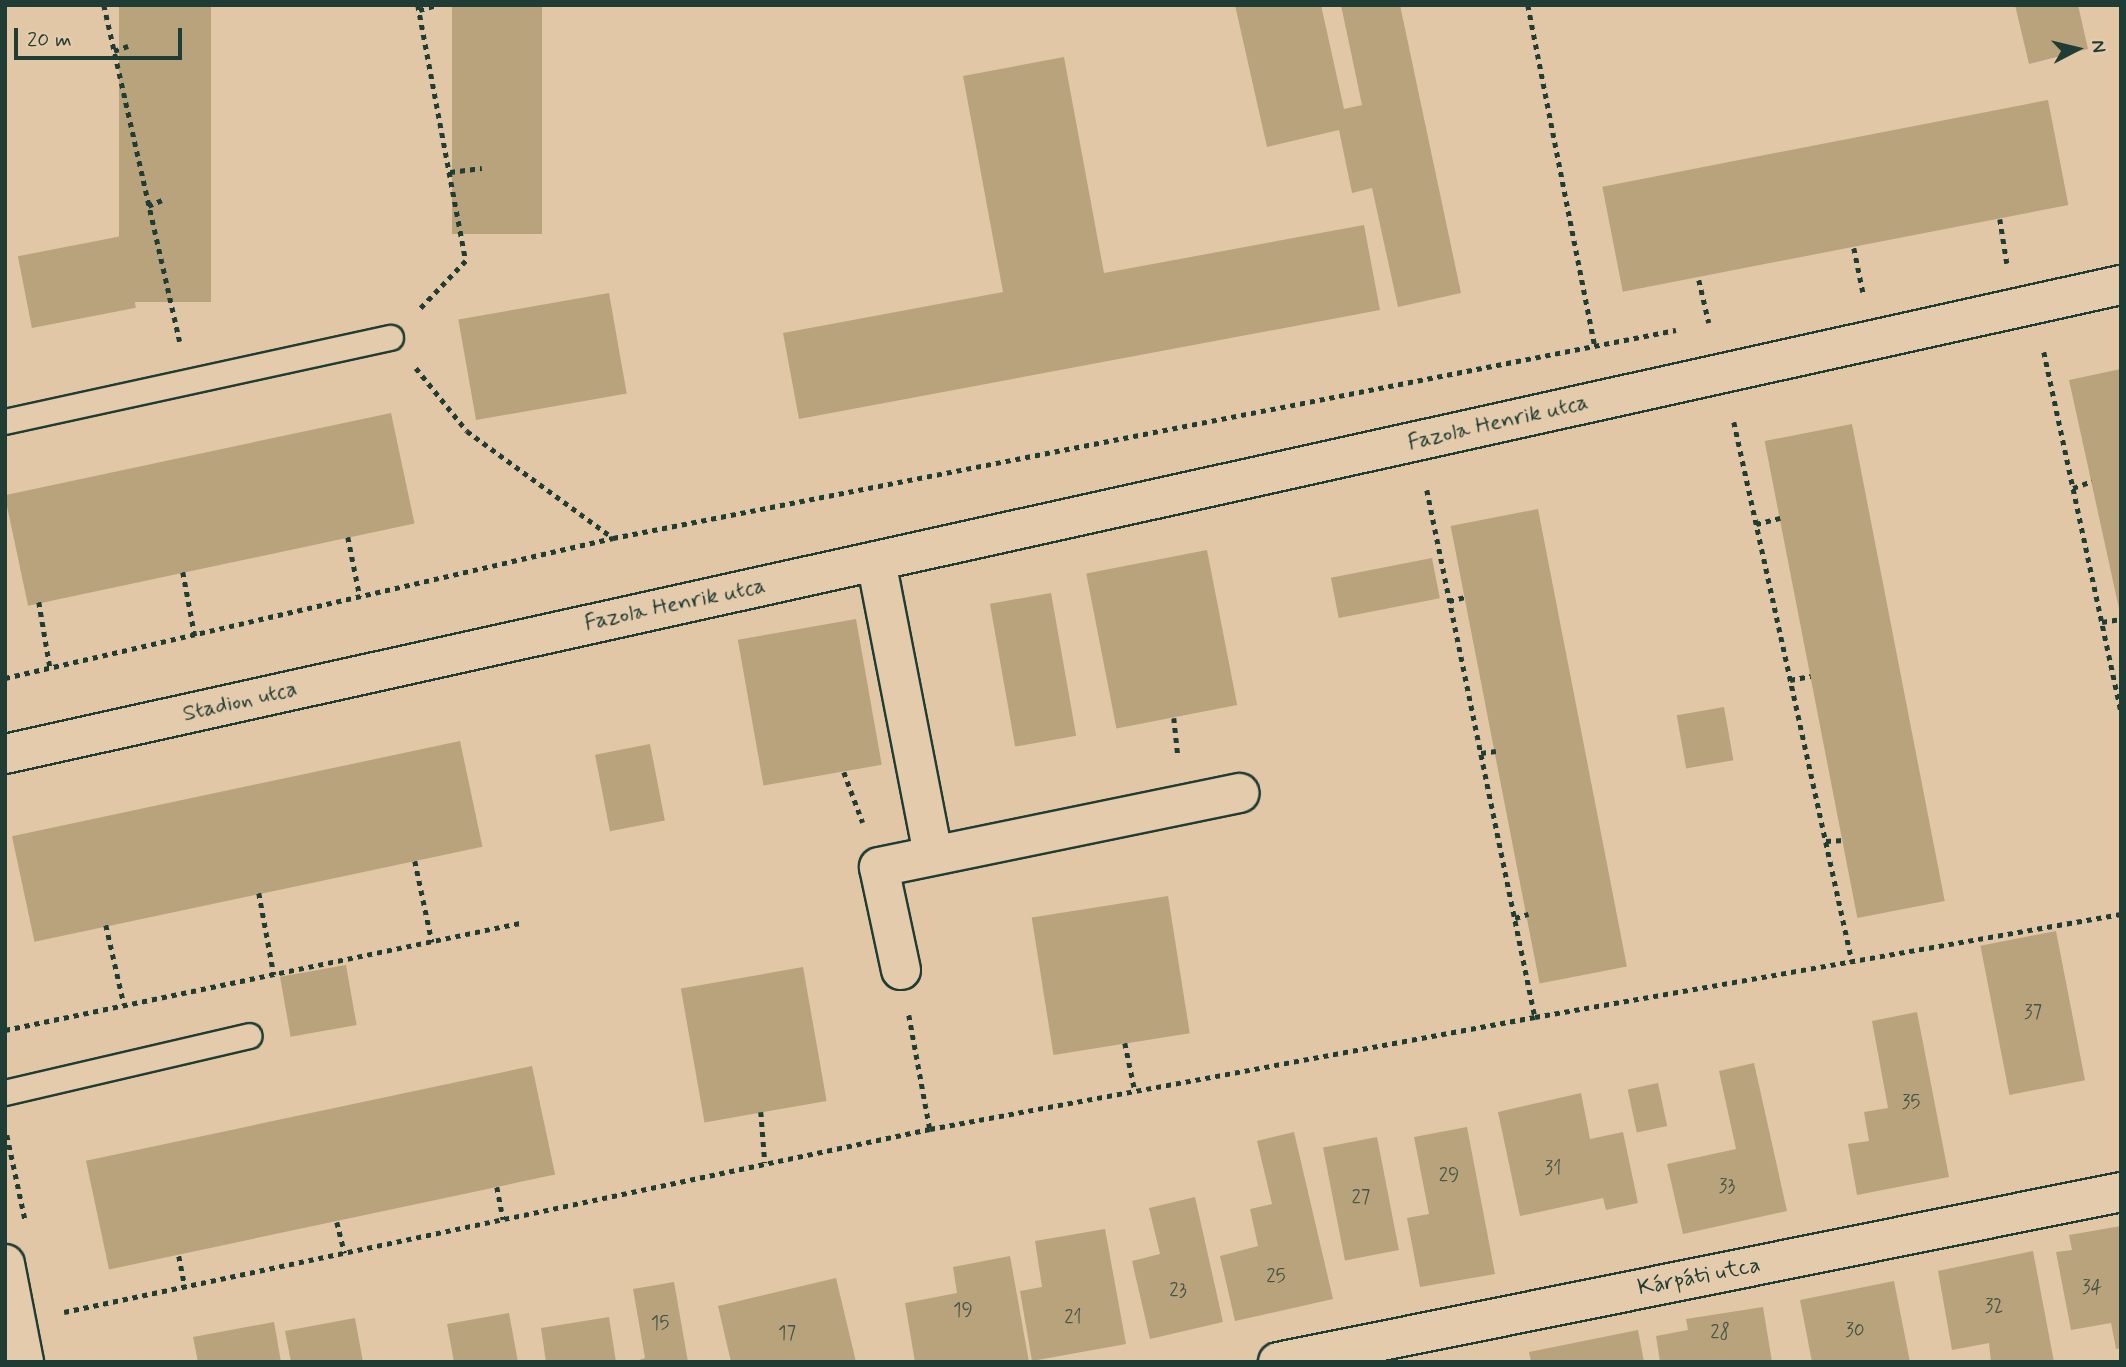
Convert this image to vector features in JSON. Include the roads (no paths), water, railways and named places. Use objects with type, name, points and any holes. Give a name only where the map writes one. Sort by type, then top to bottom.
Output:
[{"type":"street","name":"Fazola Henrik utca","points":[[474,650],[2121,285]]},
{"type":"street","points":[[876,561],[933,854]]},
{"type":"street","name":"Stadion utca","points":[[5,754],[474,650]]},
{"type":"street","points":[[901,970],[879,867],[1239,793]]},
{"type":"street","name":"Kárpáti utca","points":[[1278,1362],[2121,1192]]},
{"type":"street","points":[[5,1264],[24,1362]]},
{"type":"lane","points":[[5,422],[391,338]]},
{"type":"lane","points":[[5,1093],[249,1036]]}]
